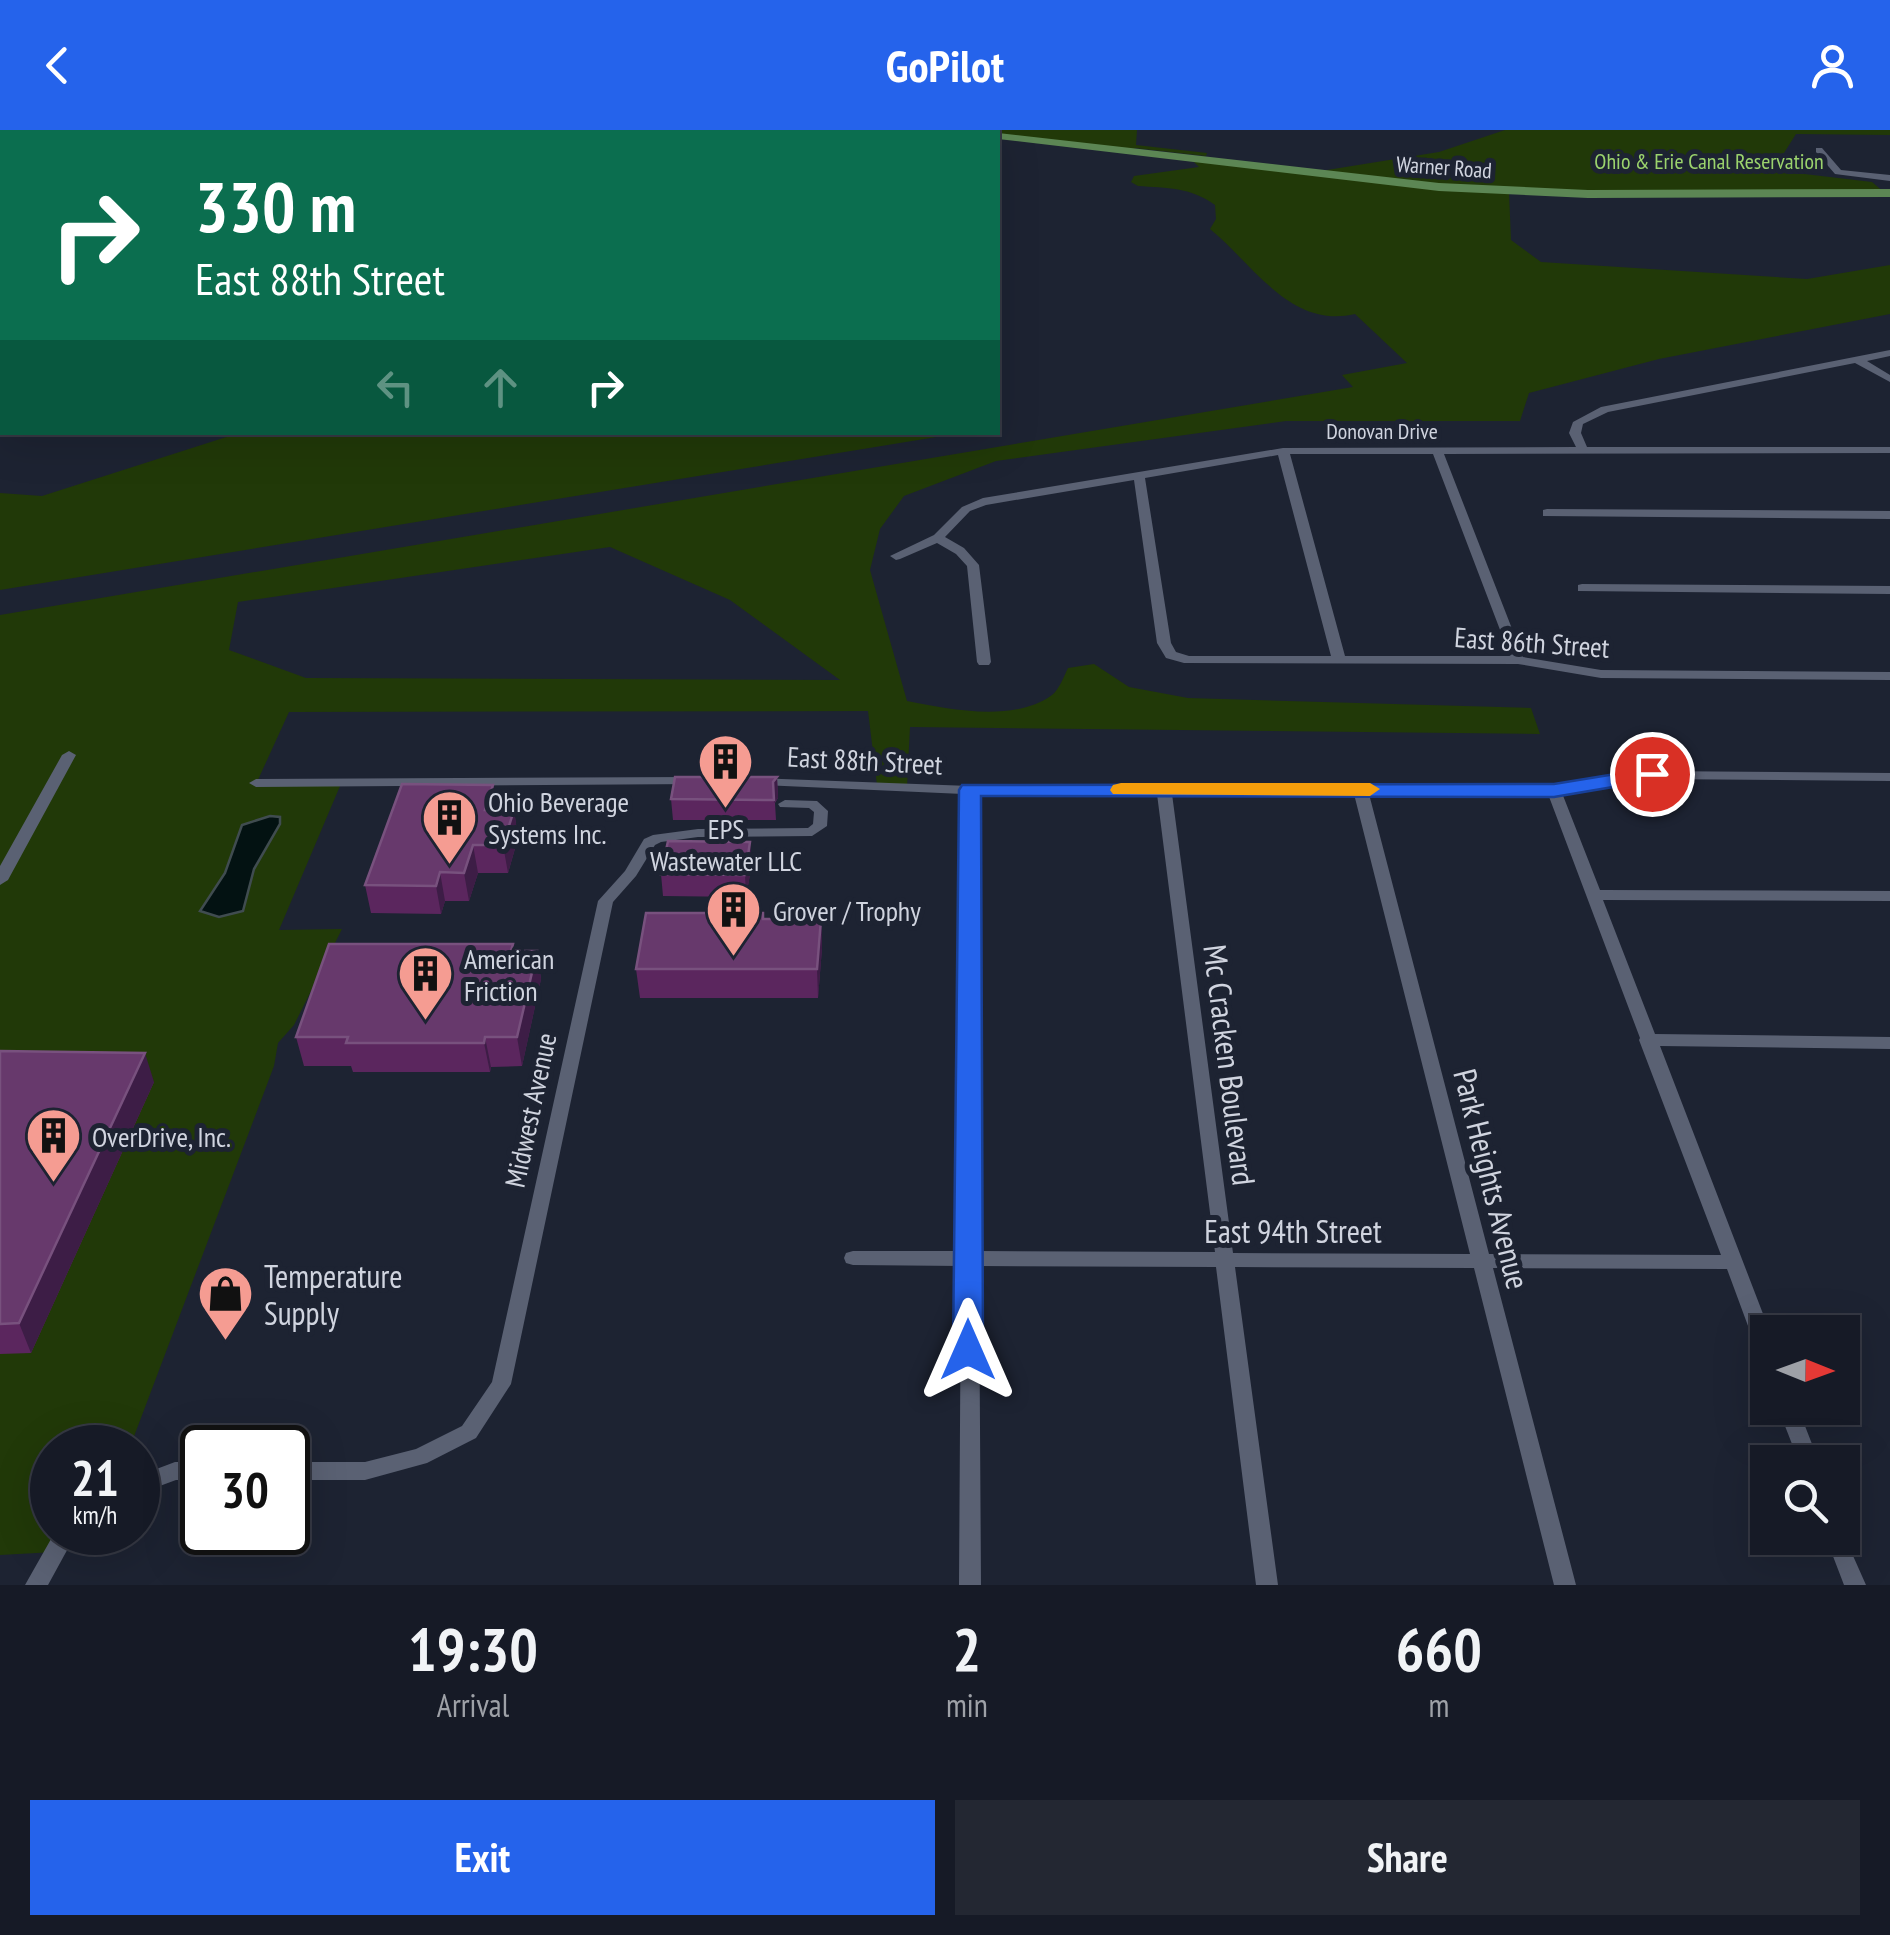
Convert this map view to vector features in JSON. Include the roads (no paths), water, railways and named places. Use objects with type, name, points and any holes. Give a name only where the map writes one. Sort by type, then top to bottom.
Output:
[{"type":"main road","name":"Warner Road","points":[[1000,136],[1440,187],[1588,194],[1890,193]]},
{"type":"street","points":[[1820,150],[1838,172],[1890,178]]},
{"type":"street","points":[[1583,450],[1575,433],[1578,422],[1606,410],[1890,352]]},
{"type":"street","points":[[1858,360],[1890,379]]},
{"type":"street","name":"Donovan Drive","points":[[896,556],[938,538],[966,509],[983,502],[1283,451],[1890,450]]},
{"type":"street","points":[[1283,451],[1339,660]]},
{"type":"street","points":[[1438,452],[1518,660]]},
{"type":"street","name":"East 86th Street","points":[[1138,475],[1164,644],[1171,655],[1189,660],[1518,660],[1601,674],[1890,676]]},
{"type":"street","points":[[1547,513],[1890,515]]},
{"type":"street","points":[[938,538],[960,551],[973,565],[984,662]]},
{"type":"street","points":[[1582,588],[1890,590]]},
{"type":"street","points":[[0,880],[69,755]]},
{"type":"street","name":"East 88th Street","points":[[745,781],[970,790],[1554,790],[1652,774],[1890,777]]},
{"type":"street","points":[[256,782],[708,781]]},
{"type":"street","name":"Park Heights Avenue","points":[[1360,789],[1565,1585]]},
{"type":"street","points":[[970,790],[970,1585]]},
{"type":"street","name":"Mc Cracken Boulevard","points":[[1164,790],[1267,1585]]},
{"type":"street","points":[[1554,790],[1753,1315]]},
{"type":"street","name":"Midwest Avenue","points":[[310,1471],[365,1471],[420,1456],[469,1432],[502,1384],[606,902],[631,873],[649,842],[658,838],[812,832],[820,826],[821,811],[812,804],[785,804]]},
{"type":"street","points":[[1592,894],[1890,896]]},
{"type":"street","points":[[1647,1040],[1890,1043]]},
{"type":"street","name":"East 94th Street","points":[[853,1258],[1733,1262]]},
{"type":"street","points":[[36,1585],[54,1555]]},
{"type":"street","points":[[1844,1555],[1855,1585]]},
{"type":"place","name":"EPS Wastewater LLC","points":[[726,811]]},
{"type":"place","name":"Ohio Beverage Systems Inc.","points":[[449,866]]},
{"type":"place","name":"Grover / Trophy","points":[[734,959]]},
{"type":"place","name":"American Friction","points":[[425,1023]]},
{"type":"place","name":"OverDrive, Inc.","points":[[53,1185]]},
{"type":"place","name":"Temperature Supply","points":[[225,1343]]},
{"type":"park label","name":"Ohio & Erie Canal Reservation","points":[[1709,161]]}]
